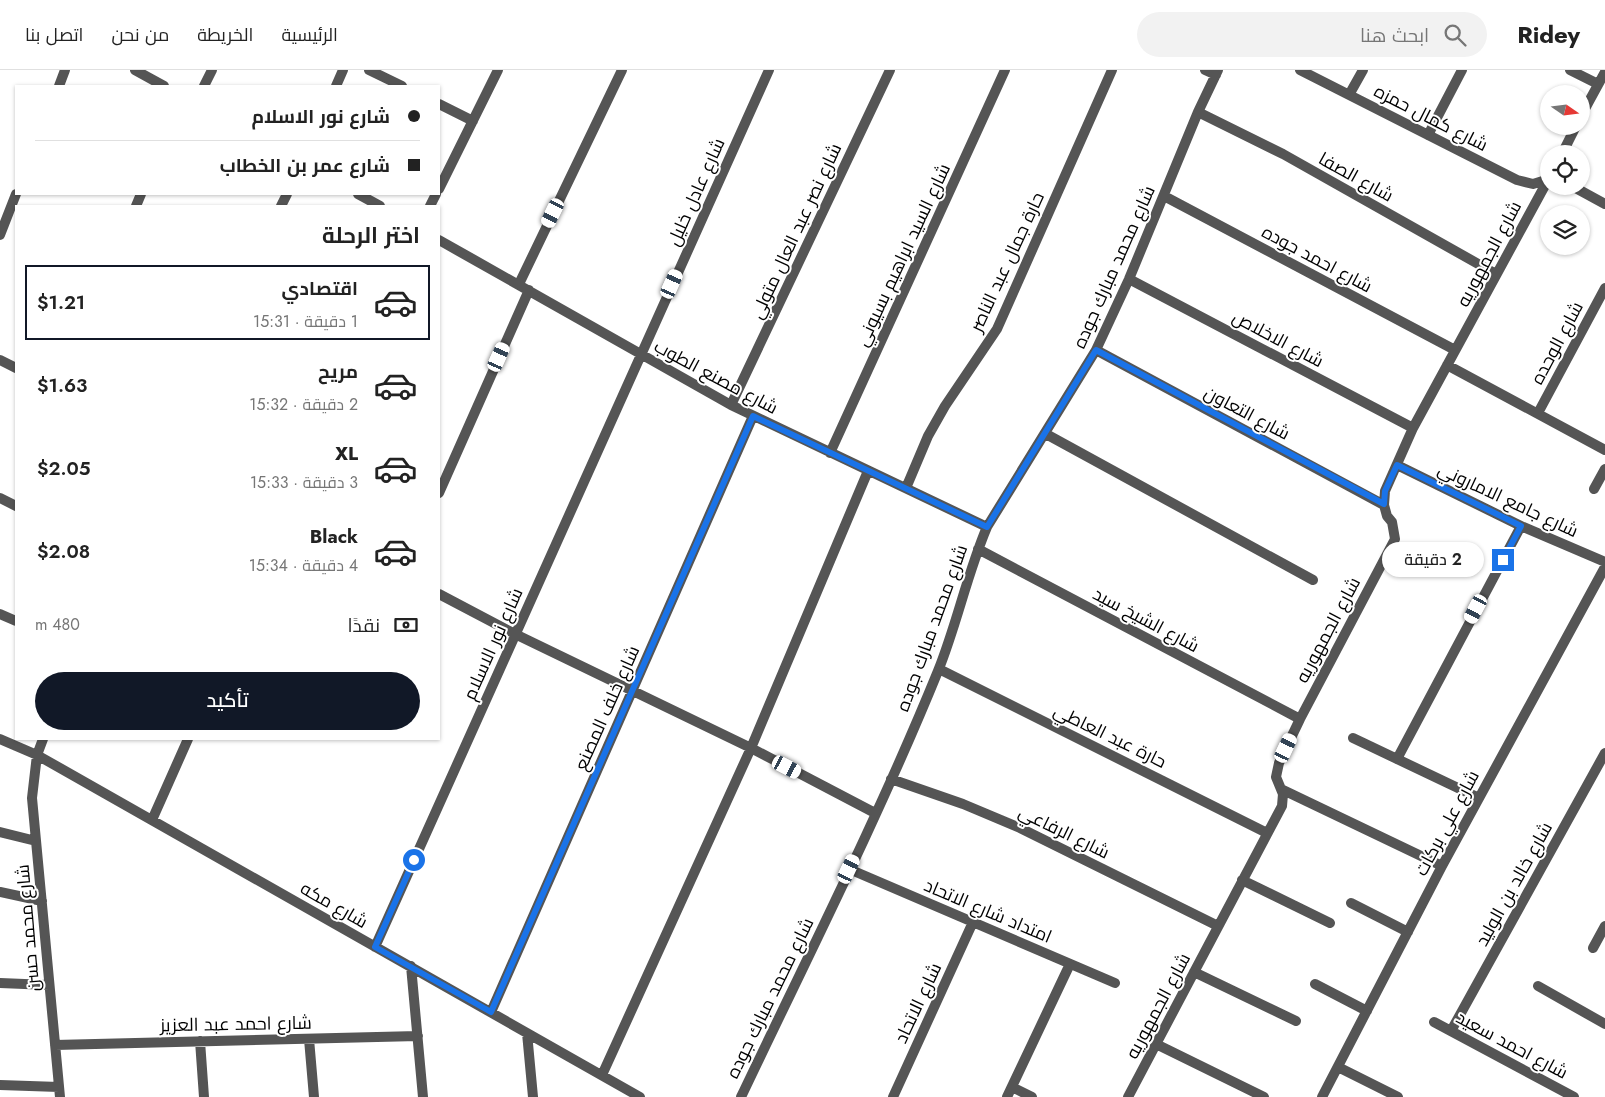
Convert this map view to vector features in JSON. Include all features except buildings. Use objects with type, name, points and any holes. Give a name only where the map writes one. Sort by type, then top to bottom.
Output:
[{"type":"street","points":[[59,85],[66,70]]},
{"type":"street","points":[[135,70],[162,85]]},
{"type":"street","points":[[204,85],[212,70]]},
{"type":"street","points":[[336,85],[343,70]]},
{"type":"street","points":[[369,70],[400,85]]},
{"type":"street","points":[[440,187],[498,70]]},
{"type":"street","points":[[519,284],[622,70]]},
{"type":"street","name":"شارع عادل خليل","points":[[640,355],[769,70]]},
{"type":"street","name":"شارع نصر عبد العال متولي","points":[[731,406],[890,70]]},
{"type":"street","name":"شارع السيد ابراهيم بسيوني","points":[[830,453],[1005,70]]},
{"type":"street","name":"حارة جمال عبد الناصر","points":[[906,488],[928,436],[944,406],[997,329],[1112,70]]},
{"type":"street","points":[[1205,70],[1217,72]]},
{"type":"street","name":"شارع كمال حمزه","points":[[1300,70],[1517,180],[1533,184],[1540,182]]},
{"type":"street","points":[[1349,95],[1363,70]]},
{"type":"street","points":[[1428,135],[1462,70]]},
{"type":"street","points":[[1570,70],[1598,84]]},
{"type":"street","name":"شارع محمد مبارك جوده","points":[[741,1097],[891,779],[939,669],[987,527],[1096,350],[1217,72]]},
{"type":"street","points":[[1590,99],[1605,72]]},
{"type":"street","points":[[440,104],[473,121]]},
{"type":"street","name":"شارع الصفا","points":[[1198,112],[1283,154],[1496,274]]},
{"type":"street","points":[[0,235],[16,195]]},
{"type":"street","points":[[360,195],[378,205]]},
{"type":"street","name":"شارع الجمهوريه","points":[[1128,1097],[1282,806],[1281,789],[1276,777],[1277,770],[1300,719],[1395,539],[1392,522],[1387,516],[1384,504],[1385,491],[1413,428],[1540,195]]},
{"type":"street","points":[[1588,195],[1605,204]]},
{"type":"street","name":"شارع احمد جوده","points":[[1164,196],[1455,350]]},
{"type":"street","name":"شارع مصنع الطوب","points":[[440,241],[731,406],[987,527]]},
{"type":"street","name":"شارع الاخلاص","points":[[1128,279],[1413,428]]},
{"type":"street","name":"شارع الوحده","points":[[1538,413],[1605,288]]},
{"type":"street","points":[[440,491],[529,290]]},
{"type":"street","name":"شارع التعاون","points":[[1096,350],[1384,504]]},
{"type":"street","name":"شارع نور الاسلام","points":[[375,947],[640,355]]},
{"type":"street","points":[[0,360],[15,368]]},
{"type":"street","points":[[1447,365],[1605,450]]},
{"type":"street","name":"شارع خلف المصنع","points":[[491,1012],[753,416]]},
{"type":"street","points":[[1046,434],[1313,580]]},
{"type":"street","name":"شارع جامع الاماروني","points":[[1397,465],[1521,526],[1605,562]]},
{"type":"street","points":[[1594,489],[1605,470]]},
{"type":"street","points":[[602,1075],[751,748],[868,471]]},
{"type":"street","points":[[0,498],[15,506]]},
{"type":"street","points":[[1397,759],[1521,526]]},
{"type":"street","name":"شارع الشيخ سيد","points":[[978,549],[1300,719]]},
{"type":"street","name":"شارع علي بركات","points":[[1322,1097],[1442,866],[1605,567]]},
{"type":"street","points":[[440,595],[515,634],[751,748],[875,813]]},
{"type":"street","points":[[0,614],[15,621]]},
{"type":"street","name":"حارة عبد العاطي","points":[[939,669],[1267,833]]},
{"type":"street","points":[[1352,738],[1479,798]]},
{"type":"street","name":"شارع مكه","points":[[0,739],[37,755],[640,1097]]},
{"type":"street","name":"شارع محمد حسن","points":[[43,740],[37,755],[32,798],[59,1092]]},
{"type":"street","points":[[152,820],[188,740]]},
{"type":"street","name":"شارع خالد بن الوليد","points":[[1451,1031],[1605,753]]},
{"type":"street","name":"شارع الرفاعي","points":[[891,779],[963,804],[1020,828],[1218,926]]},
{"type":"street","points":[[1281,789],[1442,866]]},
{"type":"street","points":[[0,832],[36,841]]},
{"type":"street","name":"امتداد شارع الاتحاد","points":[[849,869],[1115,983]]},
{"type":"street","points":[[1242,880],[1330,923]]},
{"type":"street","points":[[0,892],[42,901]]},
{"type":"street","points":[[1351,903],[1408,932]]},
{"type":"street","name":"شارع الاتحاد","points":[[893,1097],[973,922]]},
{"type":"street","points":[[1594,948],[1605,926]]},
{"type":"street","points":[[1007,1097],[1070,964]]},
{"type":"street","points":[[410,966],[423,1097]]},
{"type":"street","points":[[1194,972],[1296,1021]]},
{"type":"street","points":[[0,983],[49,985]]},
{"type":"street","points":[[1315,984],[1367,1011]]},
{"type":"street","points":[[1538,986],[1605,1024]]},
{"type":"street","name":"شارع احمد سعيد","points":[[1434,1022],[1574,1097]]},
{"type":"street","points":[[527,1033],[533,1097]]},
{"type":"street","name":"شارع احمد عبد العزيز","points":[[55,1045],[418,1036]]},
{"type":"street","points":[[309,1039],[314,1097]]},
{"type":"street","points":[[200,1041],[204,1097]]},
{"type":"street","points":[[1156,1044],[1264,1097]]},
{"type":"street","points":[[1338,1067],[1398,1097]]},
{"type":"street","points":[[0,1085],[59,1092]]},
{"type":"street","points":[[1012,1087],[1032,1097]]},
{"type":"route","points":[[414,860],[375,947],[491,1012],[753,416],[987,527],[1096,350],[1384,504],[1385,491],[1397,465],[1521,526],[1503,560]]}]
